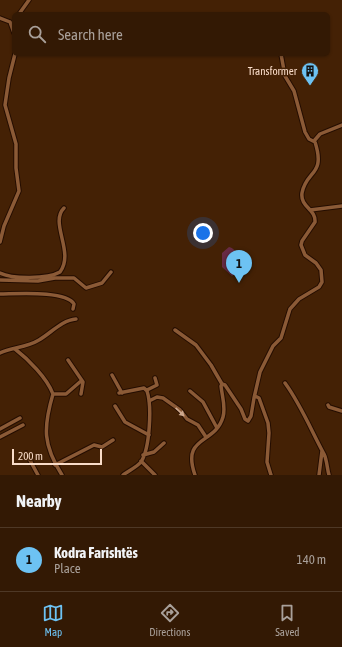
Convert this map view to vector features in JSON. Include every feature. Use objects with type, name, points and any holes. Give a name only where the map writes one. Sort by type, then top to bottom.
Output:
[{"type":"street","points":[[20,12],[29,0]]},
{"type":"street","points":[[0,18],[10,22],[12,27]]},
{"type":"street","points":[[0,242],[4,226],[19,191],[16,168],[16,144],[5,105],[9,78],[14,56]]},
{"type":"street","points":[[175,330],[196,345],[211,365],[222,384],[225,385],[237,402],[247,421],[250,418],[262,367],[273,346],[281,338],[290,310],[298,299],[319,287],[322,282],[321,270],[302,250],[302,241],[316,222],[314,215],[303,202],[302,193],[306,184],[317,169],[319,162],[317,147],[314,141],[309,139],[305,132],[294,91],[285,76],[281,56]]},
{"type":"street","points":[[314,141],[320,134],[342,125]]},
{"type":"street","points":[[310,210],[342,206]]},
{"type":"street","points":[[0,273],[16,277],[45,276],[60,272],[65,262],[65,248],[58,218],[60,212],[64,208]]},
{"type":"street","points":[[0,280],[38,281],[55,278],[74,278],[86,288],[102,283],[111,272]]},
{"type":"street","points":[[0,294],[60,296],[72,301],[74,304],[73,308]]},
{"type":"street","points":[[0,354],[7,349],[15,349],[38,341],[47,333],[69,320],[76,319]]},
{"type":"street","points":[[15,349],[29,360],[49,386],[53,394],[47,416],[45,433],[48,447],[55,465],[62,475]]},
{"type":"street","points":[[68,360],[81,381],[81,394]]},
{"type":"street","points":[[112,376],[121,393],[141,388],[147,390],[157,384],[155,378]]},
{"type":"street","points":[[53,394],[66,394],[76,387],[78,382],[81,381]]},
{"type":"street","points":[[285,383],[298,400],[325,455],[329,475]]},
{"type":"street","points":[[195,475],[192,464],[192,455],[196,446],[217,428],[224,416],[222,384]]},
{"type":"street","points":[[123,475],[141,461],[149,435],[149,401],[147,390]]},
{"type":"street","points":[[190,391],[203,402],[217,428]]},
{"type":"street","points":[[255,396],[259,398],[268,423],[269,433],[267,462],[271,475]]},
{"type":"street","points":[[149,401],[157,397],[163,398],[198,425],[206,437]]},
{"type":"street","points":[[328,405],[342,411]]},
{"type":"street","points":[[115,406],[125,422],[149,435]]},
{"type":"street","points":[[0,429],[20,418]]},
{"type":"street","points":[[0,437],[22,425]]},
{"type":"street","points":[[55,465],[94,445],[102,447],[113,440]]},
{"type":"street","points":[[143,454],[154,452],[164,443]]},
{"type":"street","points":[[319,475],[322,463],[320,454],[322,451]]},
{"type":"street","points":[[26,453],[38,475]]},
{"type":"street","points":[[141,461],[155,475]]},
{"type":"green space","points":[[229,247],[235,251],[239,264],[238,269],[232,276],[222,267],[222,253]]},
{"type":"place","name":"Transformer","points":[[310,86]]},
{"type":"place","name":"Kodra Farishtës","points":[[239,283]]}]
